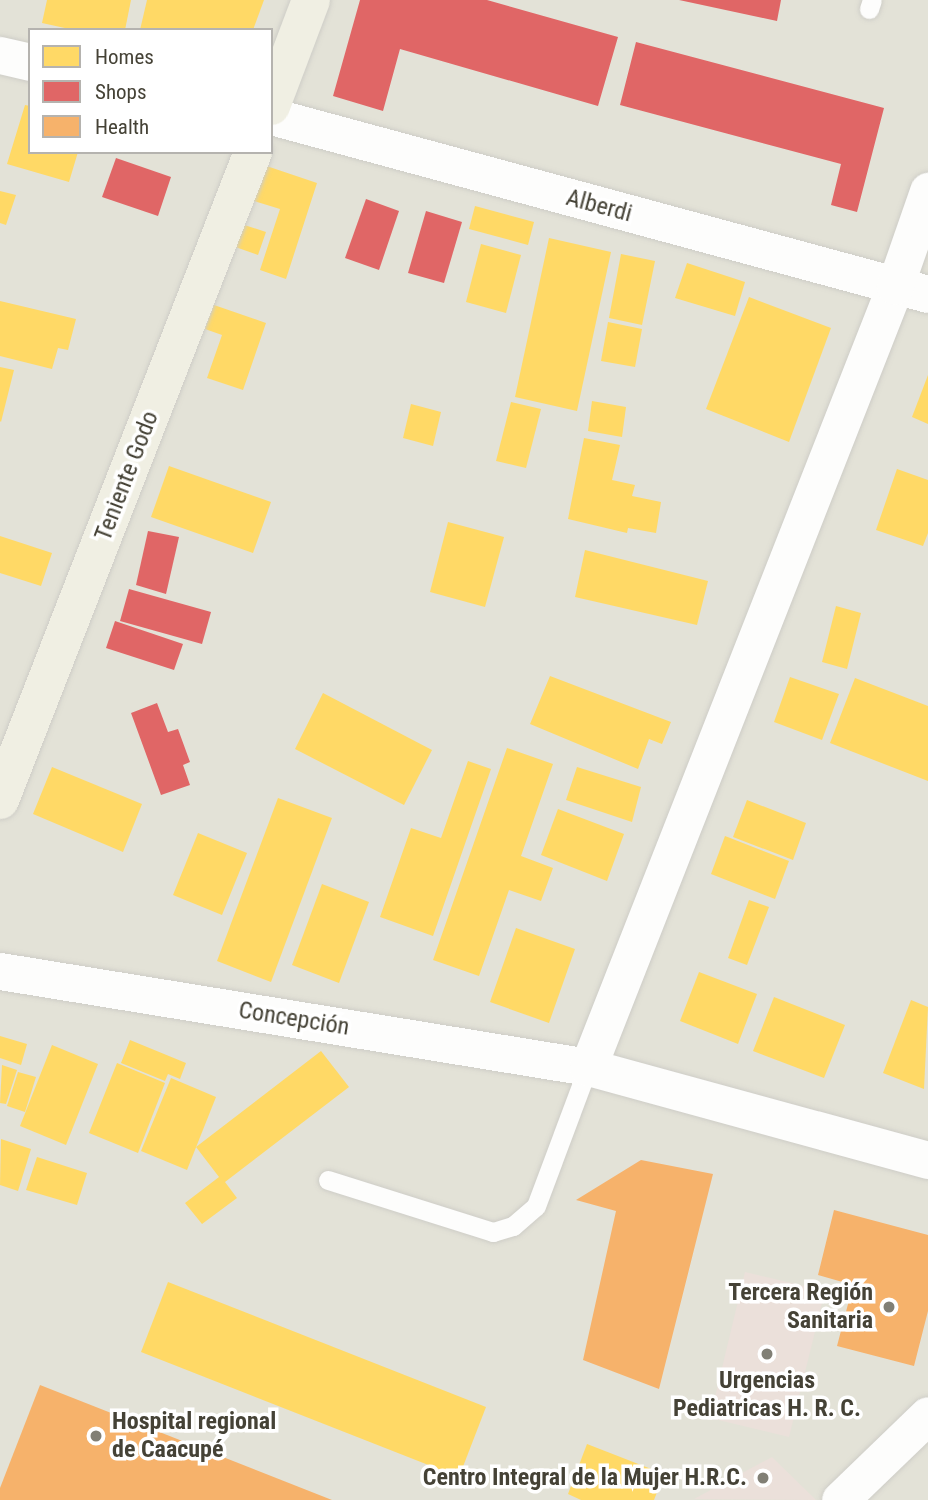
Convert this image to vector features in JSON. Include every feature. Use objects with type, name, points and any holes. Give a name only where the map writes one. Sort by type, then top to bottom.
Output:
[{"type":"main road","points":[[273,101],[311,0]]},
{"type":"main road","name":"Teniente Godo","points":[[0,800],[252,154]]},
{"type":"street","points":[[0,55],[28,62]]},
{"type":"street","name":"Alberdi","points":[[273,117],[911,290]]},
{"type":"street","points":[[588,1068],[911,290],[928,191]]},
{"type":"street","name":"Concepción","points":[[0,971],[588,1068],[928,1160]]},
{"type":"street","points":[[840,1500],[925,1423]]},
{"type":"lane","points":[[328,1181],[493,1232],[513,1226],[536,1206],[588,1068]]},
{"type":"shaded area","points":[[0,0],[928,0],[928,1500],[0,1500]]},
{"type":"shaded area","name":"Urgencias Pediatricas H. R. C.","points":[[745,1272],[825,1291],[789,1437],[710,1418]]},
{"type":"shaded area","name":"Centro Integral de la Mujer H.R.C.","points":[[772,1457],[816,1500],[694,1499]]},
{"type":"building: Homes","points":[[47,0],[131,0],[125,28],[65,28],[42,23]]},
{"type":"building: Homes","points":[[147,0],[264,0],[254,28],[140,28]]},
{"type":"building: Homes","points":[[25,105],[28,106],[28,154],[77,154],[69,182],[7,164]]},
{"type":"building: Homes","points":[[252,161],[317,183],[286,279],[260,270],[280,209],[241,197]]},
{"type":"building: Homes","points":[[0,191],[16,195],[6,225],[0,223]]},
{"type":"building: Homes","points":[[475,206],[534,222],[528,245],[469,229]]},
{"type":"building: Homes","points":[[232,221],[266,232],[258,255],[224,243]]},
{"type":"building: Homes","points":[[549,238],[611,252],[577,411],[515,397]]},
{"type":"building: Homes","points":[[481,244],[521,255],[506,313],[466,302]]},
{"type":"building: Homes","points":[[621,254],[655,261],[642,325],[609,318]]},
{"type":"building: Homes","points":[[687,263],[745,282],[735,316],[675,298]]},
{"type":"building: Homes","points":[[749,297],[831,328],[789,442],[706,409]]},
{"type":"building: Homes","points":[[0,301],[76,319],[68,350],[58,348],[52,369],[0,356]]},
{"type":"building: Homes","points":[[214,305],[266,323],[243,390],[207,378],[222,335],[205,329]]},
{"type":"building: Homes","points":[[608,322],[642,329],[635,367],[601,361]]},
{"type":"building: Homes","points":[[0,367],[14,370],[1,422],[0,421]]},
{"type":"building: Homes","points":[[928,375],[928,424],[912,417]]},
{"type":"building: Homes","points":[[592,401],[626,407],[622,437],[588,431]]},
{"type":"building: Homes","points":[[511,402],[541,409],[526,468],[496,461]]},
{"type":"building: Homes","points":[[411,404],[441,412],[433,446],[403,438]]},
{"type":"building: Homes","points":[[584,438],[620,445],[612,480],[635,485],[632,496],[661,502],[656,533],[628,528],[627,533],[568,519]]},
{"type":"building: Homes","points":[[169,466],[271,502],[253,553],[151,517]]},
{"type":"building: Homes","points":[[897,469],[928,480],[928,533],[923,546],[876,530]]},
{"type":"building: Homes","points":[[448,522],[504,537],[485,607],[430,592]]},
{"type":"building: Homes","points":[[0,536],[52,553],[41,586],[0,573]]},
{"type":"building: Homes","points":[[585,550],[708,581],[697,625],[575,597]]},
{"type":"building: Homes","points":[[836,606],[861,613],[847,669],[822,662]]},
{"type":"building: Homes","points":[[550,676],[671,722],[662,744],[649,739],[638,769],[530,724]]},
{"type":"building: Homes","points":[[790,677],[839,694],[822,740],[774,722]]},
{"type":"building: Homes","points":[[855,678],[928,706],[928,781],[830,743]]},
{"type":"building: Homes","points":[[323,693],[432,750],[404,805],[295,749]]},
{"type":"building: Homes","points":[[507,748],[553,764],[521,856],[553,868],[541,901],[509,890],[479,976],[433,960]]},
{"type":"building: Homes","points":[[468,761],[491,769],[433,936],[380,917],[411,828],[441,838]]},
{"type":"building: Homes","points":[[52,767],[142,804],[123,852],[33,814]]},
{"type":"building: Homes","points":[[577,767],[641,787],[632,822],[566,800]]},
{"type":"building: Homes","points":[[278,798],[332,818],[271,982],[217,961]]},
{"type":"building: Homes","points":[[747,800],[806,823],[793,860],[733,837]]},
{"type":"building: Homes","points":[[558,809],[624,834],[607,881],[541,855]]},
{"type":"building: Homes","points":[[198,833],[247,853],[222,915],[173,895]]},
{"type":"building: Homes","points":[[725,836],[789,861],[775,899],[711,874]]},
{"type":"building: Homes","points":[[322,884],[369,902],[339,983],[292,965]]},
{"type":"building: Homes","points":[[749,900],[769,907],[747,965],[728,958]]},
{"type":"building: Homes","points":[[516,928],[575,949],[549,1023],[490,1002]]},
{"type":"building: Homes","points":[[699,972],[757,994],[738,1044],[680,1021]]},
{"type":"building: Homes","points":[[774,997],[845,1025],[824,1078],[753,1051]]},
{"type":"building: Homes","points":[[911,1000],[928,1007],[924,1089],[883,1073]]},
{"type":"building: Homes","points":[[0,1036],[27,1044],[21,1065],[0,1058]]},
{"type":"building: Homes","points":[[130,1040],[186,1063],[180,1079],[168,1074],[165,1081],[121,1063]]},
{"type":"building: Homes","points":[[52,1045],[98,1064],[66,1145],[20,1126]]},
{"type":"building: Homes","points":[[321,1051],[349,1087],[225,1182],[237,1198],[202,1224],[185,1203],[219,1177],[196,1147]]},
{"type":"building: Homes","points":[[117,1063],[165,1083],[138,1153],[89,1133]]},
{"type":"building: Homes","points":[[2,1065],[17,1070],[6,1104],[0,1103]]},
{"type":"building: Homes","points":[[18,1072],[36,1077],[25,1112],[7,1106]]},
{"type":"building: Homes","points":[[171,1078],[216,1097],[187,1170],[141,1151]]},
{"type":"building: Homes","points":[[1,1139],[31,1149],[18,1191],[0,1185]]},
{"type":"building: Homes","points":[[37,1157],[87,1173],[77,1205],[26,1190]]},
{"type":"building: Homes","points":[[168,1282],[486,1407],[459,1477],[141,1352]]},
{"type":"building: Homes","points":[[587,1444],[664,1474],[654,1500],[581,1500],[568,1494]]},
{"type":"building: Shops","points":[[360,0],[487,0],[618,37],[598,106],[400,49],[383,111],[333,96]]},
{"type":"building: Shops","points":[[679,0],[781,0],[777,21]]},
{"type":"building: Shops","points":[[636,42],[884,108],[857,212],[831,205],[841,164],[620,105]]},
{"type":"building: Shops","points":[[116,158],[171,177],[158,216],[102,197]]},
{"type":"building: Shops","points":[[366,199],[399,211],[379,270],[345,258]]},
{"type":"building: Shops","points":[[426,211],[462,222],[444,283],[408,273]]},
{"type":"building: Shops","points":[[148,531],[179,537],[166,594],[136,585]]},
{"type":"building: Shops","points":[[129,589],[211,612],[202,644],[120,621]]},
{"type":"building: Shops","points":[[115,621],[183,644],[174,670],[106,648]]},
{"type":"building: Shops","points":[[157,703],[168,732],[178,729],[190,762],[183,765],[190,785],[161,795],[131,713]]},
{"type":"building: Health","points":[[641,1160],[713,1174],[659,1389],[583,1360],[616,1211],[576,1200]]},
{"type":"building: Health","name":"Tercera Región Sanitaria","points":[[834,1210],[928,1235],[928,1311],[914,1366],[837,1346],[853,1285],[818,1275]]},
{"type":"building: Health","name":"Hospital regional de Caacupé","points":[[40,1385],[332,1500],[0,1500],[0,1488]]},
{"type":"place","name":"Tercera Región Sanitaria","points":[[889,1307]]},
{"type":"place","name":"Urgencias Pediatricas H. R. C.","points":[[767,1354]]},
{"type":"place","name":"Hospital regional de Caacupé","points":[[96,1436]]},
{"type":"place","name":"Centro Integral de la Mujer H.R.C.","points":[[763,1478]]}]
